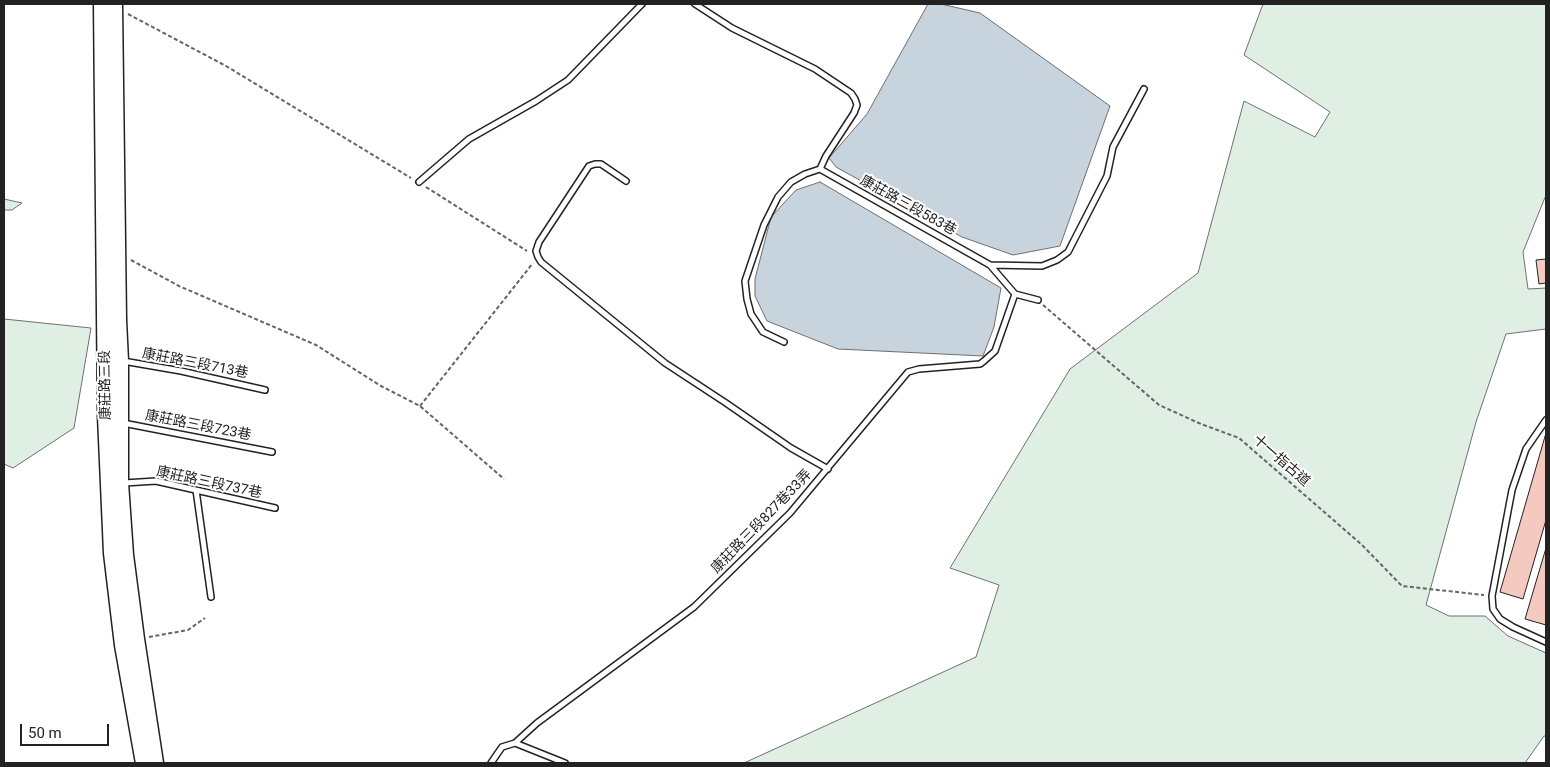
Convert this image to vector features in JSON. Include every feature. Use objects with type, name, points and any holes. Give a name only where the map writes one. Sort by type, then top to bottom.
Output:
[{"type":"main road","name":"康莊路三段","points":[[110,5],[120,361],[120,422],[114,483],[155,763]]},
{"type":"main road","name":"康莊路三段","points":[[110,5],[114,483],[112,553],[122,636],[144,763]]},
{"type":"lane","points":[[419,182],[469,139],[536,101],[568,80],[642,4]]},
{"type":"lane","points":[[695,4],[732,28],[815,69],[851,93],[855,99],[854,113],[826,156],[820,169],[805,174],[791,182],[778,197],[764,225],[745,281],[746,299],[751,314],[764,332],[784,342]]},
{"type":"lane","name":"康莊路三段583巷","points":[[820,169],[990,264],[1042,266],[1057,260],[1068,252],[1106,176],[1113,147],[1144,90]]},
{"type":"lane","points":[[626,181],[601,164],[589,166],[539,242],[536,251],[541,262],[665,363],[791,448],[828,469]]},
{"type":"lane","points":[[990,264],[1015,294],[1038,300]]},
{"type":"lane","name":"康莊路三段827巷33弄","points":[[491,763],[502,748],[515,743],[537,723],[694,607],[790,513],[828,469],[899,380],[908,372],[918,369],[980,364],[995,351],[1015,294]]},
{"type":"lane","name":"康莊路三段713巷","points":[[120,361],[181,371],[264,390]]},
{"type":"lane","points":[[1546,420],[1526,449],[1512,490],[1492,596],[1493,609],[1500,619],[1546,642]]},
{"type":"lane","name":"康莊路三段723巷","points":[[120,422],[272,452]]},
{"type":"lane","name":"康莊路三段737巷","points":[[114,483],[156,482],[275,508]]},
{"type":"lane","points":[[196,490],[211,597]]},
{"type":"lane","points":[[515,743],[565,763]]},
{"type":"path","points":[[110,5],[226,66],[419,182],[538,257],[420,406]]},
{"type":"path","points":[[118,252],[180,286],[316,345],[381,386],[420,406],[504,478]]},
{"type":"path","name":"十一指古道","points":[[1038,300],[1159,405],[1201,424],[1239,438],[1361,544],[1402,586],[1492,596]]},
{"type":"path","points":[[136,639],[188,630],[205,618]]},
{"type":"green space","points":[[1263,4],[1546,4],[1546,195],[1523,252],[1528,289],[1546,288],[1546,329],[1506,334],[1476,422],[1426,605],[1449,616],[1485,616],[1508,636],[1546,653],[1546,736],[1544,736],[1525,763],[744,763],[976,657],[999,585],[950,568],[1070,369],[1198,273],[1244,101],[1315,137],[1330,112],[1244,55]]},
{"type":"green space","points":[[4,199],[22,203],[12,210],[4,210]]},
{"type":"green space","points":[[4,319],[91,328],[74,428],[13,468],[4,464]]},
{"type":"shaded area","points":[[928,4],[941,4],[980,13],[1110,106],[1060,246],[1013,255],[962,237],[836,167],[829,158],[867,114]]},
{"type":"shaded area","points":[[820,182],[1001,288],[994,327],[983,356],[838,349],[767,321],[755,296],[755,279],[771,217],[796,190]]},
{"type":"building","points":[[1546,259],[1546,283],[1539,284],[1536,260]]},
{"type":"building","points":[[1546,433],[1546,520],[1523,599],[1500,592]]},
{"type":"building","points":[[1546,548],[1546,625],[1525,619]]}]
